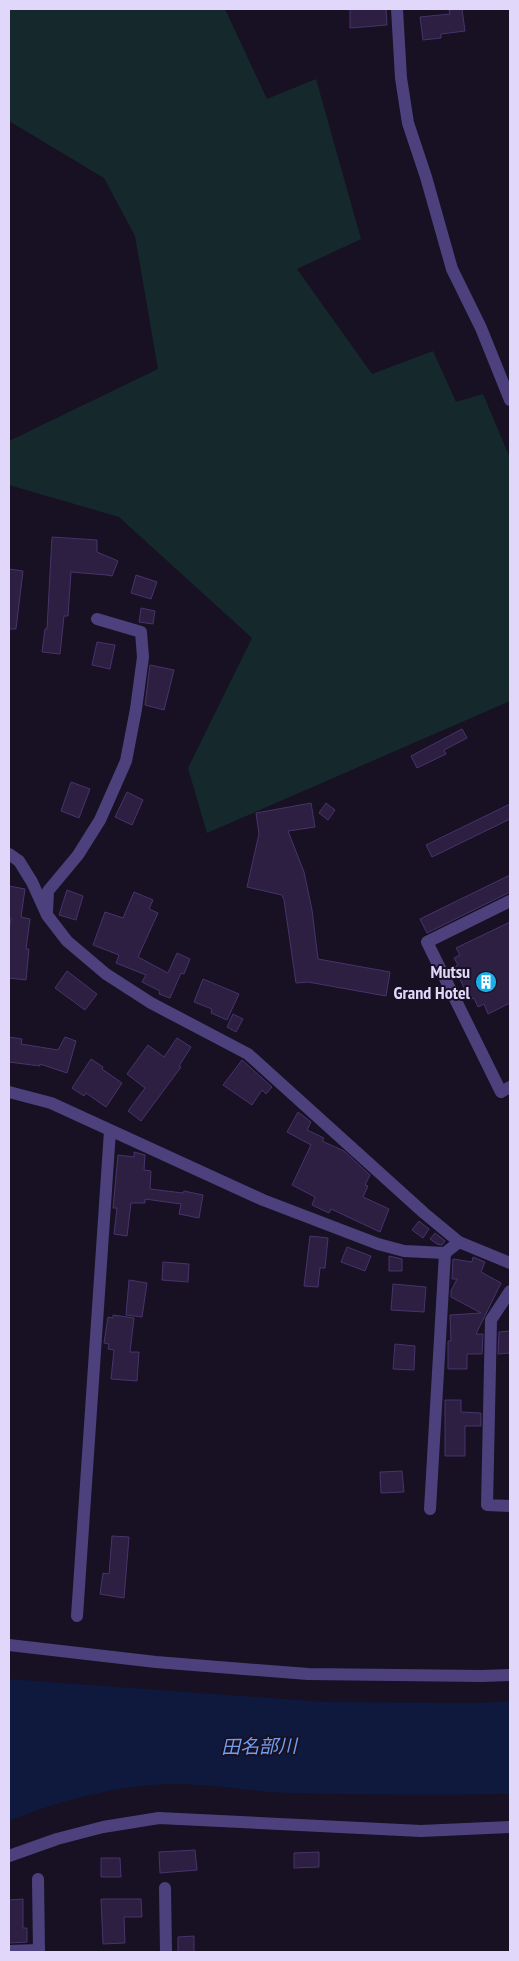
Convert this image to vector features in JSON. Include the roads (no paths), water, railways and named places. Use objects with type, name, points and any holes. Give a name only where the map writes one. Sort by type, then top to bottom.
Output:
[{"type":"street","points":[[397,9],[401,78],[408,123],[426,177],[452,269],[481,328],[510,400]]},
{"type":"street","points":[[47,915],[48,891],[78,855],[100,820],[126,761],[136,709],[144,657],[141,632],[97,619]]},
{"type":"street","points":[[9,854],[19,861],[47,915],[67,941],[106,974],[151,1003],[248,1054],[458,1242],[510,1263]]},
{"type":"street","points":[[510,901],[427,942],[501,1092],[510,1088]]},
{"type":"street","points":[[9,1092],[51,1103],[263,1200],[378,1244],[404,1251],[445,1253],[458,1242]]},
{"type":"street","points":[[77,1616],[110,1131]]},
{"type":"street","points":[[430,1509],[445,1253]]},
{"type":"street","points":[[510,1291],[491,1320],[487,1505],[510,1506]]},
{"type":"street","points":[[9,1645],[156,1662],[308,1674],[510,1675]]},
{"type":"street","points":[[9,1856],[57,1839],[103,1827],[159,1818],[420,1831],[510,1827]]},
{"type":"street","points":[[9,1951],[39,1951],[38,1879]]},
{"type":"street","points":[[165,1888],[166,1952]]},
{"type":"water","name":"田名部川","points":[[9,1679],[326,1702],[478,1703],[510,1701],[510,1794],[291,1793],[189,1784],[152,1785],[131,1787],[69,1800],[9,1821]]},
{"type":"place","name":"Mutsu Grand Hotel","points":[[486,982]]}]
